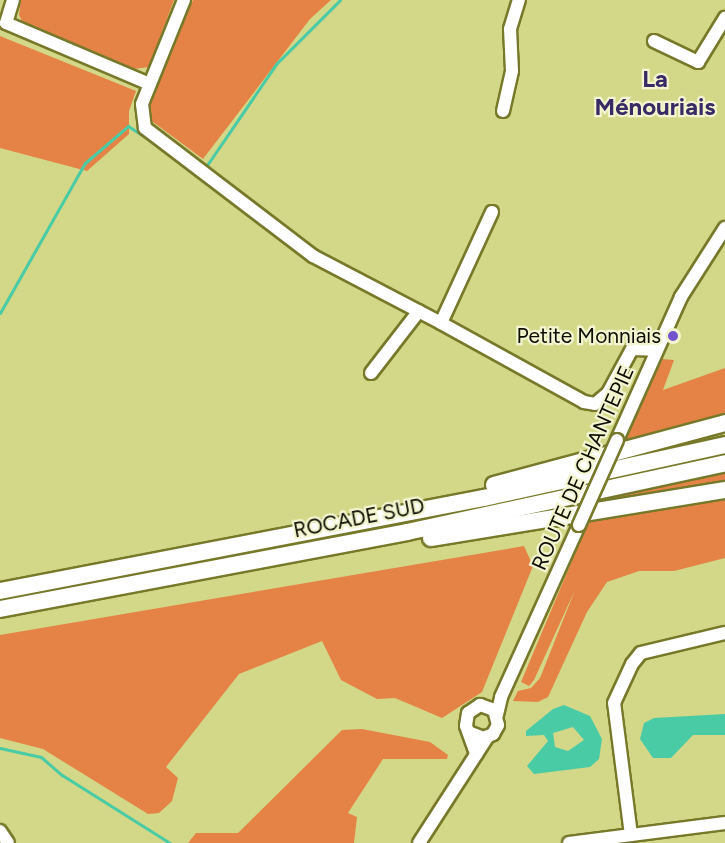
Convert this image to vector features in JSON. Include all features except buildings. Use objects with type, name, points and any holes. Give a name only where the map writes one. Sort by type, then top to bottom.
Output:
[{"type":"highway","points":[[398,515],[420,503],[725,423]]},
{"type":"highway","name":"ROCADE SUD","points":[[0,591],[398,515],[725,445]]},
{"type":"highway","name":"ROCADE SUD","points":[[0,609],[352,543],[725,462]]},
{"type":"highway","points":[[352,543],[411,542],[725,490]]},
{"type":"street","points":[[13,0],[3,22],[150,84]]},
{"type":"street","points":[[184,0],[150,84],[141,117],[151,136],[313,256],[584,402],[595,404],[609,393],[632,349],[656,350]]},
{"type":"street","points":[[503,111],[512,71],[510,29],[519,0]]},
{"type":"street","points":[[654,41],[698,62],[725,18]]},
{"type":"street","points":[[441,323],[492,212]]},
{"type":"street","name":"ROUTE DE CHANTEPIE","points":[[497,715],[501,697],[656,350],[681,297],[725,228]]},
{"type":"street","points":[[371,373],[419,312]]},
{"type":"street","points":[[631,835],[614,703],[632,664],[641,653],[725,633]]},
{"type":"street","points":[[476,754],[466,721],[468,713],[501,697]]},
{"type":"street","points":[[419,843],[488,736],[496,730],[497,715],[485,705]]},
{"type":"street","points":[[471,733],[488,736]]},
{"type":"street","points":[[569,843],[614,840],[631,835],[650,838],[725,823]]},
{"type":"street","points":[[0,831],[8,843]]},
{"type":"shaded area","points":[[21,0],[174,0],[149,67],[134,69],[24,25],[19,15]]},
{"type":"shaded area","points":[[193,0],[331,0],[310,19],[203,159],[149,119],[150,103]]},
{"type":"shaded area","points":[[0,36],[136,91],[129,111],[129,134],[87,171],[0,148]]},
{"type":"shaded area","points":[[662,359],[674,360],[663,390],[725,368],[725,416],[625,442]]},
{"type":"shaded area","points":[[725,472],[725,486],[597,504],[599,499]]},
{"type":"shaded area","points":[[725,496],[725,558],[674,571],[639,571],[607,582],[587,612],[548,697],[538,702],[513,701],[518,691],[531,688],[540,678],[575,590],[534,680],[529,686],[521,682],[590,518]]},
{"type":"shaded area","points":[[524,546],[533,566],[482,692],[442,718],[395,698],[377,699],[341,680],[322,641],[239,674],[166,767],[178,778],[172,801],[159,813],[148,814],[43,749],[0,738],[0,635]]},
{"type":"shaded area","points":[[564,705],[590,716],[602,739],[599,759],[590,767],[534,774],[527,766],[548,741],[544,735],[526,736],[526,731],[553,709]],"holes":[[[573,727],[584,740],[568,751],[555,747],[553,733]]]},
{"type":"shaded area","points":[[725,714],[725,735],[693,735],[671,758],[653,758],[640,739],[644,723],[654,718]]},
{"type":"shaded area","points":[[362,729],[430,742],[448,755],[447,759],[383,759],[348,813],[357,817],[354,843],[188,843],[196,833],[238,833],[342,730]]},
{"type":"waterway","points":[[205,168],[277,63],[340,0]]},
{"type":"waterway","points":[[0,313],[85,163],[128,126],[142,135]]},
{"type":"waterway","points":[[0,748],[41,757],[62,775],[170,843]]},
{"type":"place","name":"Petite Monniais","points":[[673,336]]},
{"type":"district","name":"La Ménouriais","points":[[655,93]]}]
